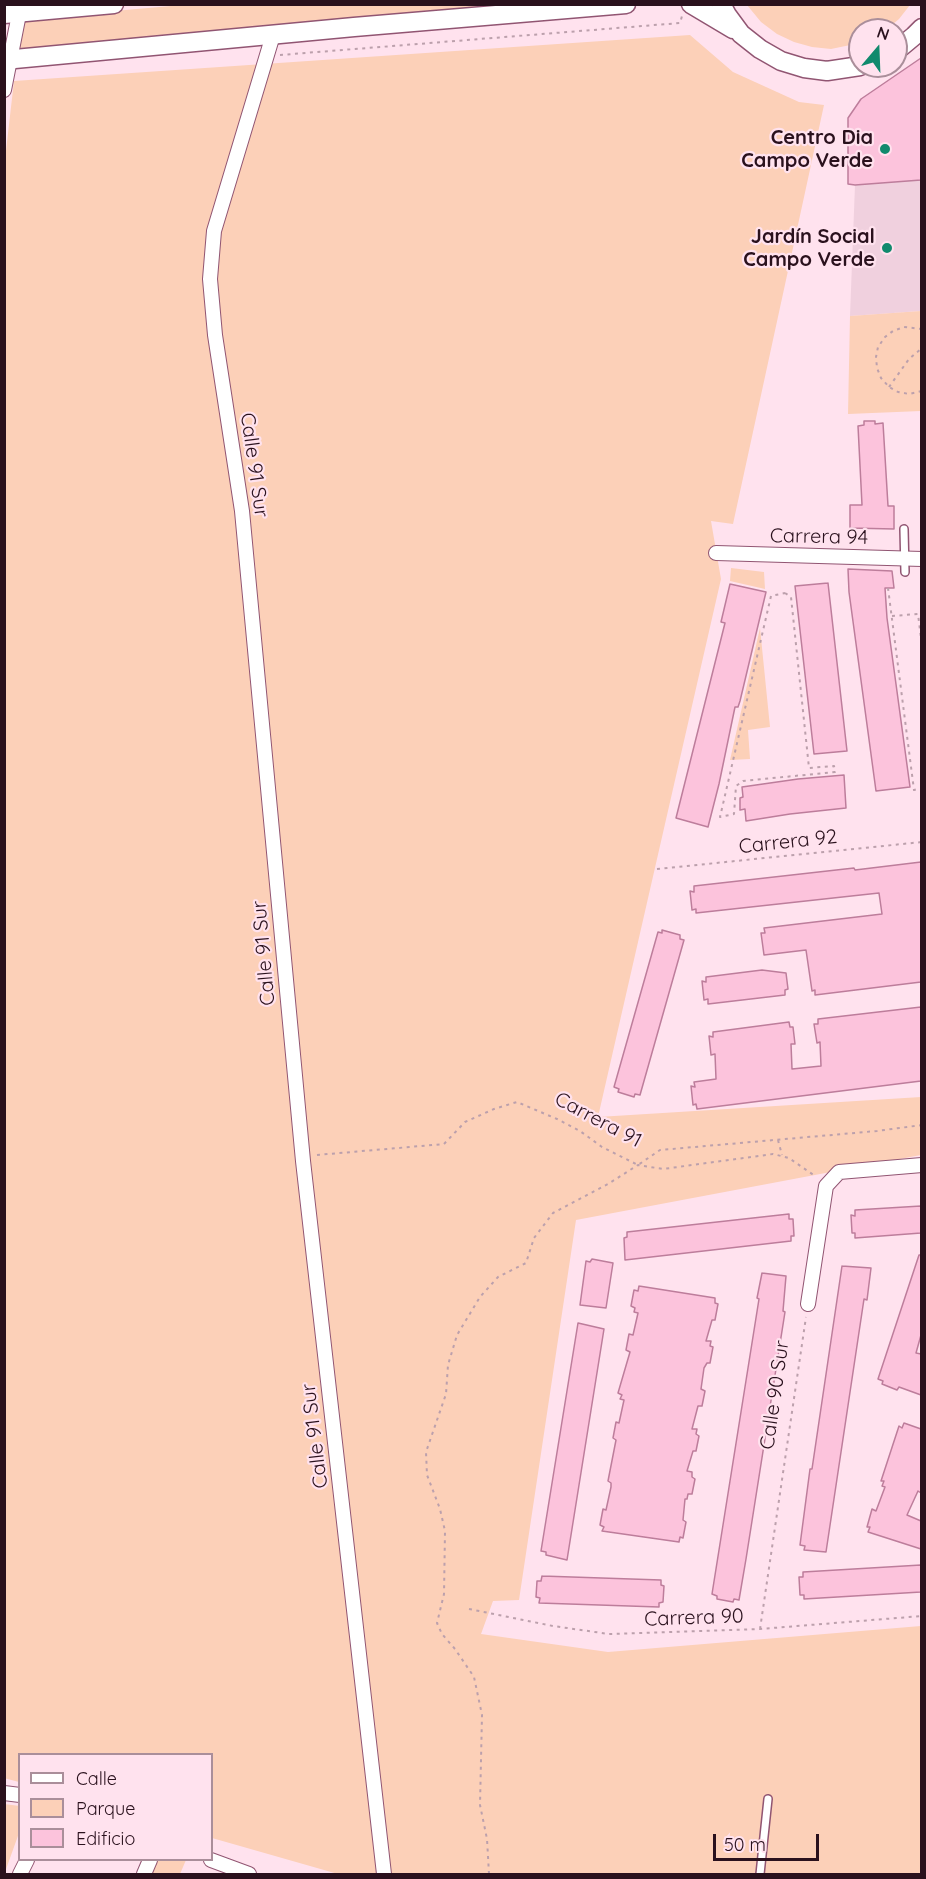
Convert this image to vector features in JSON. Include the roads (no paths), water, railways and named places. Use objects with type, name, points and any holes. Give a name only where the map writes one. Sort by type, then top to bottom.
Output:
[{"type":"main road","points":[[14,11],[114,4]]},
{"type":"main road","points":[[7,60],[626,4]]},
{"type":"main road","points":[[721,4],[741,34],[760,49]]},
{"type":"main road","points":[[687,8],[724,22],[760,49],[781,61],[804,68],[827,70],[848,67]]},
{"type":"main road","points":[[908,41],[921,28]]},
{"type":"street","points":[[4,90],[14,11]]},
{"type":"street","name":"Calle 91 Sur","points":[[273,35],[214,231],[210,279],[215,335],[242,511],[303,1161],[384,1875]]},
{"type":"street","name":"Carrera 94","points":[[716,554],[905,565],[921,558]]},
{"type":"street","points":[[808,1304],[826,1186],[839,1173],[921,1166]]},
{"type":"street","points":[[20,1875],[27,1861]]},
{"type":"street","points":[[144,1875],[150,1861]]},
{"type":"street","points":[[213,1861],[249,1875]]},
{"type":"lane","points":[[904,529],[905,565]]},
{"type":"lane","points":[[760,1875],[768,1799]]},
{"type":"place","name":"Centro Dia Campo Verde","points":[[885,149]]},
{"type":"place","name":"Jardín Social Campo Verde","points":[[887,248]]}]
